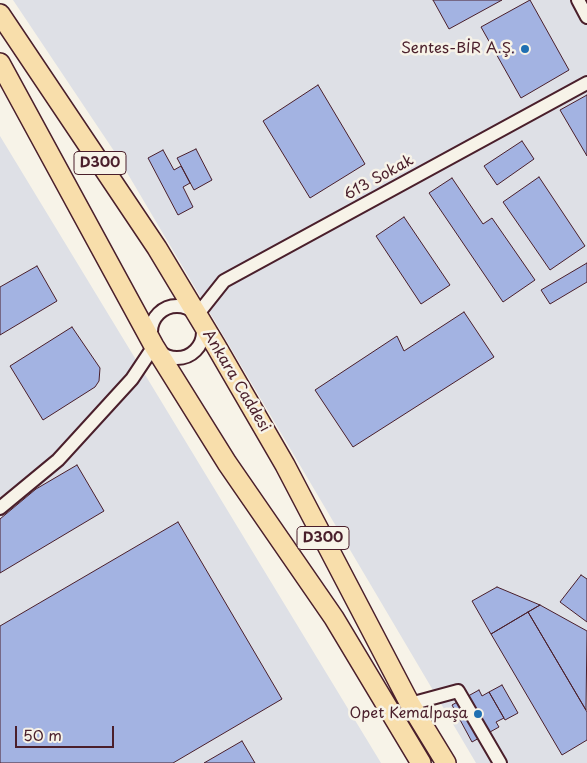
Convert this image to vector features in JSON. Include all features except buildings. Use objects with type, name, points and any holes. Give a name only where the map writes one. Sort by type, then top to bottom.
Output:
[{"type":"highway","name":"Ankara Caddesi","points":[[0,14],[157,248],[197,315],[285,464],[410,704],[446,763]]},
{"type":"highway","name":"D300","points":[[0,63],[154,346],[227,463],[334,618],[421,763]]},
{"type":"street","points":[[578,0],[587,17]]},
{"type":"street","name":"613 Sokak","points":[[197,315],[224,281],[587,83]]},
{"type":"street","points":[[176,306],[191,310],[197,315],[203,340],[192,354],[176,359],[167,357],[154,346],[151,339],[152,323],[161,311],[176,306]]},
{"type":"street","points":[[0,508],[58,460],[132,379],[154,346]]},
{"type":"street","points":[[410,704],[458,691],[500,763]]},
{"type":"shaded area","points":[[13,0],[587,0],[587,763],[476,763],[116,154]]},
{"type":"shaded area","points":[[0,136],[381,763],[0,763]]},
{"type":"place","name":"Sentes-BİR A.Ş.","points":[[525,49]]},
{"type":"place","name":"Opet Kemalpaşa","points":[[478,714]]}]
